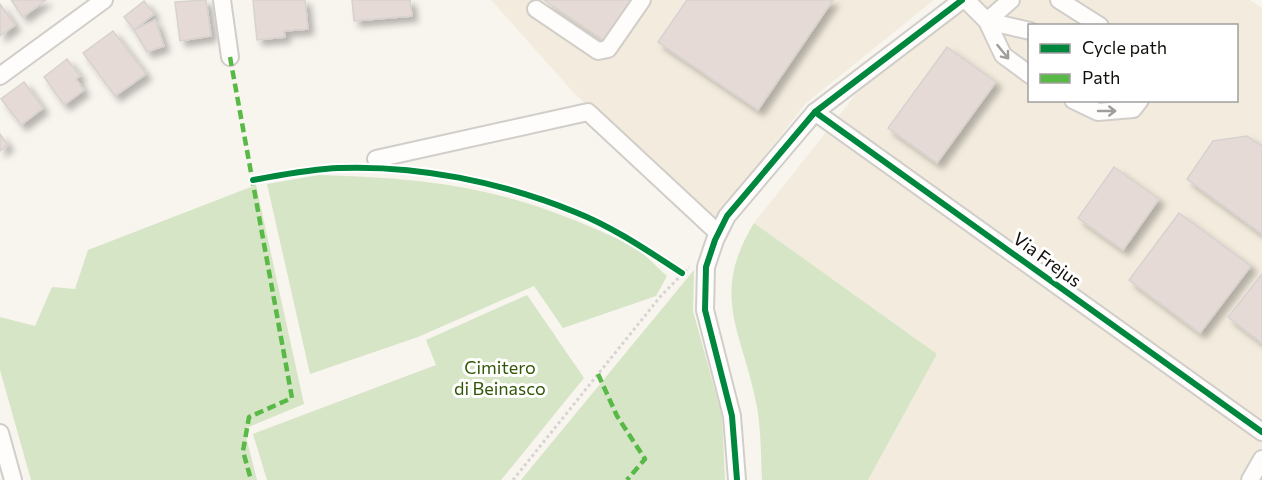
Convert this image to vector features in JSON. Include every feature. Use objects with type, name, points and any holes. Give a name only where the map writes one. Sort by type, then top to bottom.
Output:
[{"type":"street","points":[[0,76],[104,0]]},
{"type":"street","points":[[222,0],[230,57]]},
{"type":"street","points":[[536,9],[598,51],[608,49],[642,0]]},
{"type":"street","points":[[737,480],[732,416],[705,310],[706,267],[718,233],[727,216],[815,112],[964,0],[987,21],[1003,55],[1028,74]]},
{"type":"street","points":[[987,21],[1011,0]]},
{"type":"street","points":[[1059,0],[1097,24]]},
{"type":"street","points":[[987,21],[1028,31]]},
{"type":"street","points":[[1077,102],[1098,112],[1133,109],[1138,102]]},
{"type":"street","points":[[376,159],[588,112],[718,233]]},
{"type":"street","name":"Via Frejus","points":[[815,112],[1262,432]]},
{"type":"street","points":[[0,433],[13,480]]},
{"type":"street","points":[[1250,480],[1262,459]]},
{"type":"path","points":[[513,480],[687,267],[706,267]]},
{"type":"path","points":[[675,269],[682,273]]},
{"type":"shaded area","points":[[491,0],[934,0],[806,103],[713,223],[574,93]]},
{"type":"shaded area","points":[[974,0],[1250,0],[1262,8],[1262,480],[868,480],[937,354],[754,223],[856,94]]},
{"type":"green space","points":[[319,175],[418,181],[510,198],[606,233],[640,252],[667,276],[656,296],[563,328],[534,286],[418,337],[310,374],[267,184]]},
{"type":"green space","points":[[256,185],[304,404],[244,429],[257,480],[31,480],[0,370],[0,317],[35,326],[52,287],[75,289],[88,250]]},
{"type":"green space","points":[[754,223],[937,354],[868,480],[762,480],[757,407],[733,315],[731,294],[734,272],[741,249]]},
{"type":"green space","points":[[694,270],[693,311],[722,416],[725,480],[521,480]]},
{"type":"green space","name":"Cimitero di Beinasco","points":[[527,295],[584,378],[501,480],[267,480],[253,434],[436,365],[426,340]]},
{"type":"building","points":[[11,0],[46,0],[23,17]]},
{"type":"building","points":[[206,0],[211,36],[180,41],[175,2]]},
{"type":"building","points":[[253,0],[305,0],[308,29],[284,31],[285,37],[257,40]]},
{"type":"building","points":[[352,0],[410,0],[412,16],[354,21]]},
{"type":"building","points":[[544,0],[634,0],[606,42]]},
{"type":"building","points":[[687,0],[833,0],[758,110],[658,42]]},
{"type":"building","points":[[144,1],[154,14],[134,30],[124,17]]},
{"type":"building","points":[[0,4],[15,25],[0,36]]},
{"type":"building","points":[[155,20],[164,46],[147,52],[134,30]]},
{"type":"building","points":[[113,31],[146,74],[115,96],[83,53]]},
{"type":"building","points":[[947,47],[996,82],[937,163],[888,128]]},
{"type":"building","points":[[67,59],[80,76],[76,79],[84,90],[64,105],[44,77]]},
{"type":"building","points":[[24,82],[43,108],[21,125],[1,99]]},
{"type":"building","points":[[0,134],[8,145],[0,151]]},
{"type":"building","points":[[1247,136],[1262,146],[1262,234],[1187,179],[1213,141]]},
{"type":"building","points":[[1114,167],[1159,199],[1123,250],[1078,218]]},
{"type":"building","points":[[1179,213],[1251,266],[1200,333],[1129,280]]},
{"type":"building","points":[[1262,274],[1262,343],[1228,317]]},
{"type":"marked path","points":[[230,57],[292,398],[249,417],[243,451],[251,480]]},
{"type":"marked path","points":[[598,374],[617,416],[645,459],[627,480]]},
{"type":"cycle path","points":[[737,480],[732,416],[705,310],[706,267],[715,240],[727,216],[815,112],[962,0]]},
{"type":"cycle path","points":[[815,112],[1262,432]]},
{"type":"cycle path","points":[[253,180],[306,171],[369,168],[399,169],[489,184],[547,201],[589,218],[630,240],[682,273]]}]
